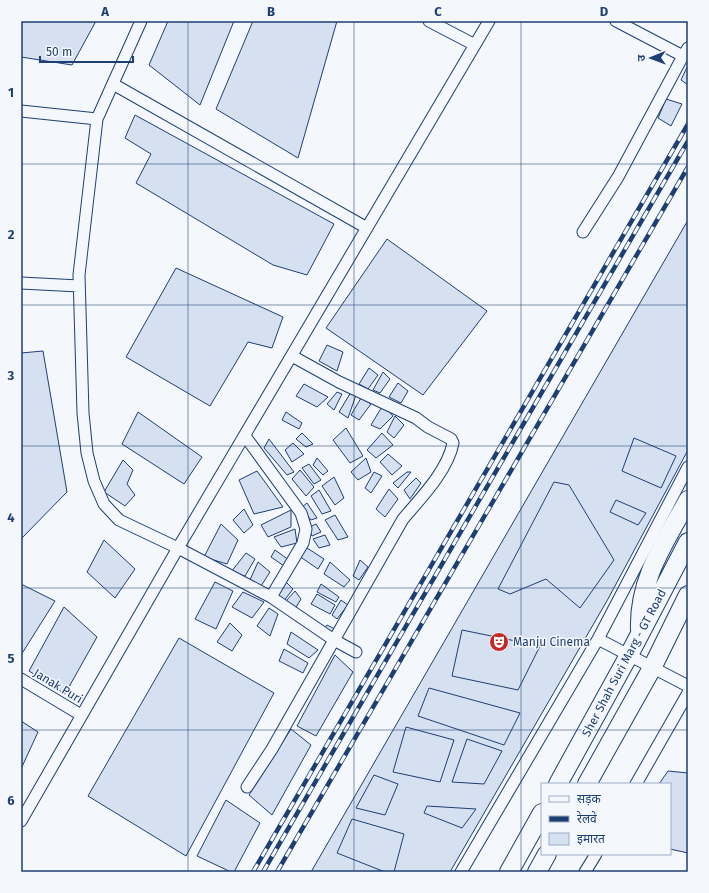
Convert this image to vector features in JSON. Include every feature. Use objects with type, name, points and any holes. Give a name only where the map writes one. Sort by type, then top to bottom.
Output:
[{"type":"main road","points":[[640,634],[639,612],[647,576],[688,500]]},
{"type":"main road","name":"Sher Shah Suri Marg - GT Road","points":[[559,783],[629,655],[688,542]]},
{"type":"main road","name":"Sher Shah Suri Marg - GT Road","points":[[587,783],[652,668],[688,596]]},
{"type":"main road","points":[[509,872],[541,815]]},
{"type":"main road","points":[[537,872],[546,855]]},
{"type":"street","points":[[141,21],[97,119],[79,275],[83,413],[87,453],[94,481],[104,504],[119,520],[178,548],[271,597],[334,640],[356,652]]},
{"type":"street","points":[[429,21],[475,45]]},
{"type":"street","points":[[21,821],[178,548],[489,21]]},
{"type":"street","points":[[584,232],[618,177],[685,52],[616,21]]},
{"type":"street","points":[[113,84],[367,228]]},
{"type":"street","points":[[21,111],[97,119]]},
{"type":"street","points":[[21,283],[79,286]]},
{"type":"street","points":[[247,787],[272,749],[403,520],[431,486],[447,460],[453,443],[451,439],[428,427],[416,418],[339,382],[292,356]]},
{"type":"street","points":[[245,436],[301,514],[306,529],[303,542],[271,597]]},
{"type":"street","points":[[461,872],[598,639],[688,467]]},
{"type":"street","points":[[598,639],[688,686]]},
{"type":"street","name":"Janak Puri","points":[[21,679],[81,715]]},
{"type":"street","points":[[637,783],[688,693]]},
{"type":"street","points":[[585,872],[595,855]]},
{"type":"building","points":[[21,21],[96,21],[72,65],[21,57]]},
{"type":"building","points":[[168,21],[234,21],[200,105],[149,65]]},
{"type":"building","points":[[253,21],[337,21],[298,158],[216,109]]},
{"type":"building","points":[[687,67],[688,68],[688,85],[681,80]]},
{"type":"building","points":[[666,99],[682,104],[671,126],[658,118]]},
{"type":"building","points":[[135,115],[334,224],[307,275],[273,265],[136,183],[151,154],[125,138]]},
{"type":"building","points":[[688,220],[688,450],[608,599],[450,872],[311,872]]},
{"type":"building","points":[[387,239],[487,311],[423,395],[326,328]]},
{"type":"building","points":[[176,268],[283,317],[272,348],[248,342],[210,406],[126,357]]},
{"type":"building","points":[[327,345],[343,352],[337,371],[319,361]]},
{"type":"building","points":[[43,351],[67,492],[21,539],[21,353]]},
{"type":"building","points":[[369,368],[378,375],[368,389],[359,384]]},
{"type":"building","points":[[383,372],[390,379],[380,393],[373,390]]},
{"type":"building","points":[[398,383],[408,391],[401,403],[389,397]]},
{"type":"building","points":[[304,384],[328,397],[317,407],[296,396]]},
{"type":"building","points":[[337,392],[342,394],[334,410],[327,404]]},
{"type":"building","points":[[351,392],[356,395],[348,418],[339,412]]},
{"type":"building","points":[[361,398],[371,404],[359,420],[351,415]]},
{"type":"building","points":[[383,405],[393,416],[380,429],[371,425]]},
{"type":"building","points":[[138,412],[202,457],[184,484],[122,444]]},
{"type":"building","points":[[286,412],[302,423],[299,429],[282,420]]},
{"type":"building","points":[[395,416],[404,425],[394,438],[387,432]]},
{"type":"building","points":[[346,428],[363,456],[350,463],[333,440]]},
{"type":"building","points":[[302,433],[313,444],[306,447],[296,439]]},
{"type":"building","points":[[382,433],[393,445],[376,458],[367,450]]},
{"type":"building","points":[[634,438],[676,456],[661,488],[622,471]]},
{"type":"building","points":[[269,439],[294,472],[287,475],[264,448]]},
{"type":"building","points":[[293,443],[304,454],[292,462],[285,450]]},
{"type":"building","points":[[388,454],[402,466],[392,475],[380,462]]},
{"type":"building","points":[[317,458],[328,471],[323,475],[313,465]]},
{"type":"building","points":[[366,458],[371,472],[358,480],[351,472]]},
{"type":"building","points":[[123,460],[133,470],[127,484],[135,495],[125,506],[104,492]]},
{"type":"building","points":[[309,464],[321,480],[314,484],[302,468]]},
{"type":"building","points":[[300,470],[314,487],[306,496],[292,479]]},
{"type":"building","points":[[257,471],[283,507],[254,514],[239,480]]},
{"type":"building","points":[[374,472],[382,476],[371,493],[365,488]]},
{"type":"building","points":[[407,472],[411,472],[398,488],[393,483]]},
{"type":"building","points":[[334,477],[344,498],[335,505],[322,486]]},
{"type":"building","points":[[416,478],[421,483],[410,499],[404,490]]},
{"type":"building","points":[[554,482],[569,485],[614,560],[580,608],[546,579],[510,594],[498,589]]},
{"type":"building","points":[[389,489],[398,499],[385,517],[376,509]]},
{"type":"building","points":[[319,490],[331,511],[322,514],[311,496]]},
{"type":"building","points":[[616,500],[646,513],[638,525],[610,512]]},
{"type":"building","points":[[307,503],[317,518],[311,520],[301,508]]},
{"type":"building","points":[[244,509],[253,525],[244,533],[233,520]]},
{"type":"building","points":[[291,510],[291,527],[268,537],[261,525]]},
{"type":"building","points":[[335,515],[348,537],[338,540],[325,520]]},
{"type":"building","points":[[221,524],[238,540],[227,564],[204,557]]},
{"type":"building","points":[[316,524],[321,532],[312,536],[308,528]]},
{"type":"building","points":[[295,529],[297,543],[281,547],[274,537]]},
{"type":"building","points":[[325,535],[330,545],[319,548],[313,539]]},
{"type":"building","points":[[104,540],[135,569],[115,598],[87,572]]},
{"type":"building","points":[[304,546],[324,559],[318,569],[299,556]]},
{"type":"building","points":[[275,550],[289,560],[284,566],[271,557]]},
{"type":"building","points":[[246,553],[255,559],[245,576],[231,572]]},
{"type":"building","points":[[360,560],[368,567],[359,580],[353,576]]},
{"type":"building","points":[[258,562],[270,572],[261,586],[249,582]]},
{"type":"building","points":[[330,562],[350,580],[344,587],[324,574]]},
{"type":"building","points":[[215,582],[233,591],[216,629],[195,619]]},
{"type":"building","points":[[286,582],[293,589],[283,602],[277,597]]},
{"type":"building","points":[[21,584],[55,601],[21,655]]},
{"type":"building","points":[[321,584],[339,597],[336,602],[317,592]]},
{"type":"building","points":[[295,591],[301,599],[295,609],[286,601]]},
{"type":"building","points":[[243,592],[264,602],[252,618],[232,607]]},
{"type":"building","points":[[317,594],[335,605],[330,614],[311,604]]},
{"type":"building","points":[[341,600],[348,605],[337,619],[332,615]]},
{"type":"building","points":[[64,607],[97,637],[65,694],[29,671]]},
{"type":"building","points":[[269,608],[278,614],[270,636],[257,626]]},
{"type":"building","points":[[230,623],[242,635],[232,651],[217,642]]},
{"type":"building","points":[[327,625],[335,629],[331,635],[323,630]]},
{"type":"building","points":[[462,630],[540,646],[518,690],[452,676]]},
{"type":"building","points":[[291,632],[318,650],[309,658],[287,644]]},
{"type":"building","points":[[179,638],[274,693],[186,856],[88,796]]},
{"type":"building","points":[[284,649],[308,663],[303,673],[279,661]]},
{"type":"building","points":[[335,655],[353,672],[316,736],[297,726]]},
{"type":"building","points":[[429,688],[520,713],[504,745],[418,716]]},
{"type":"building","points":[[21,721],[38,732],[21,769]]},
{"type":"building","points":[[406,727],[454,740],[440,782],[393,772]]},
{"type":"building","points":[[291,729],[311,745],[272,815],[249,795]]},
{"type":"building","points":[[467,739],[502,751],[484,784],[452,782]]},
{"type":"building","points":[[668,771],[688,773],[688,853],[671,849],[671,783],[660,783]]},
{"type":"building","points":[[374,775],[398,784],[385,815],[356,808]]},
{"type":"building","points":[[226,800],[260,823],[234,872],[197,856]]},
{"type":"building","points":[[427,806],[476,809],[462,828],[424,813]]},
{"type":"building","points":[[352,819],[404,834],[394,872],[385,872],[337,853]]},
{"type":"railway","points":[[253,872],[688,124]]},
{"type":"railway","points":[[263,872],[688,141]]},
{"type":"railway","points":[[277,872],[688,167]]},
{"type":"place","name":"Manju Cinema","points":[[499,642]]}]
